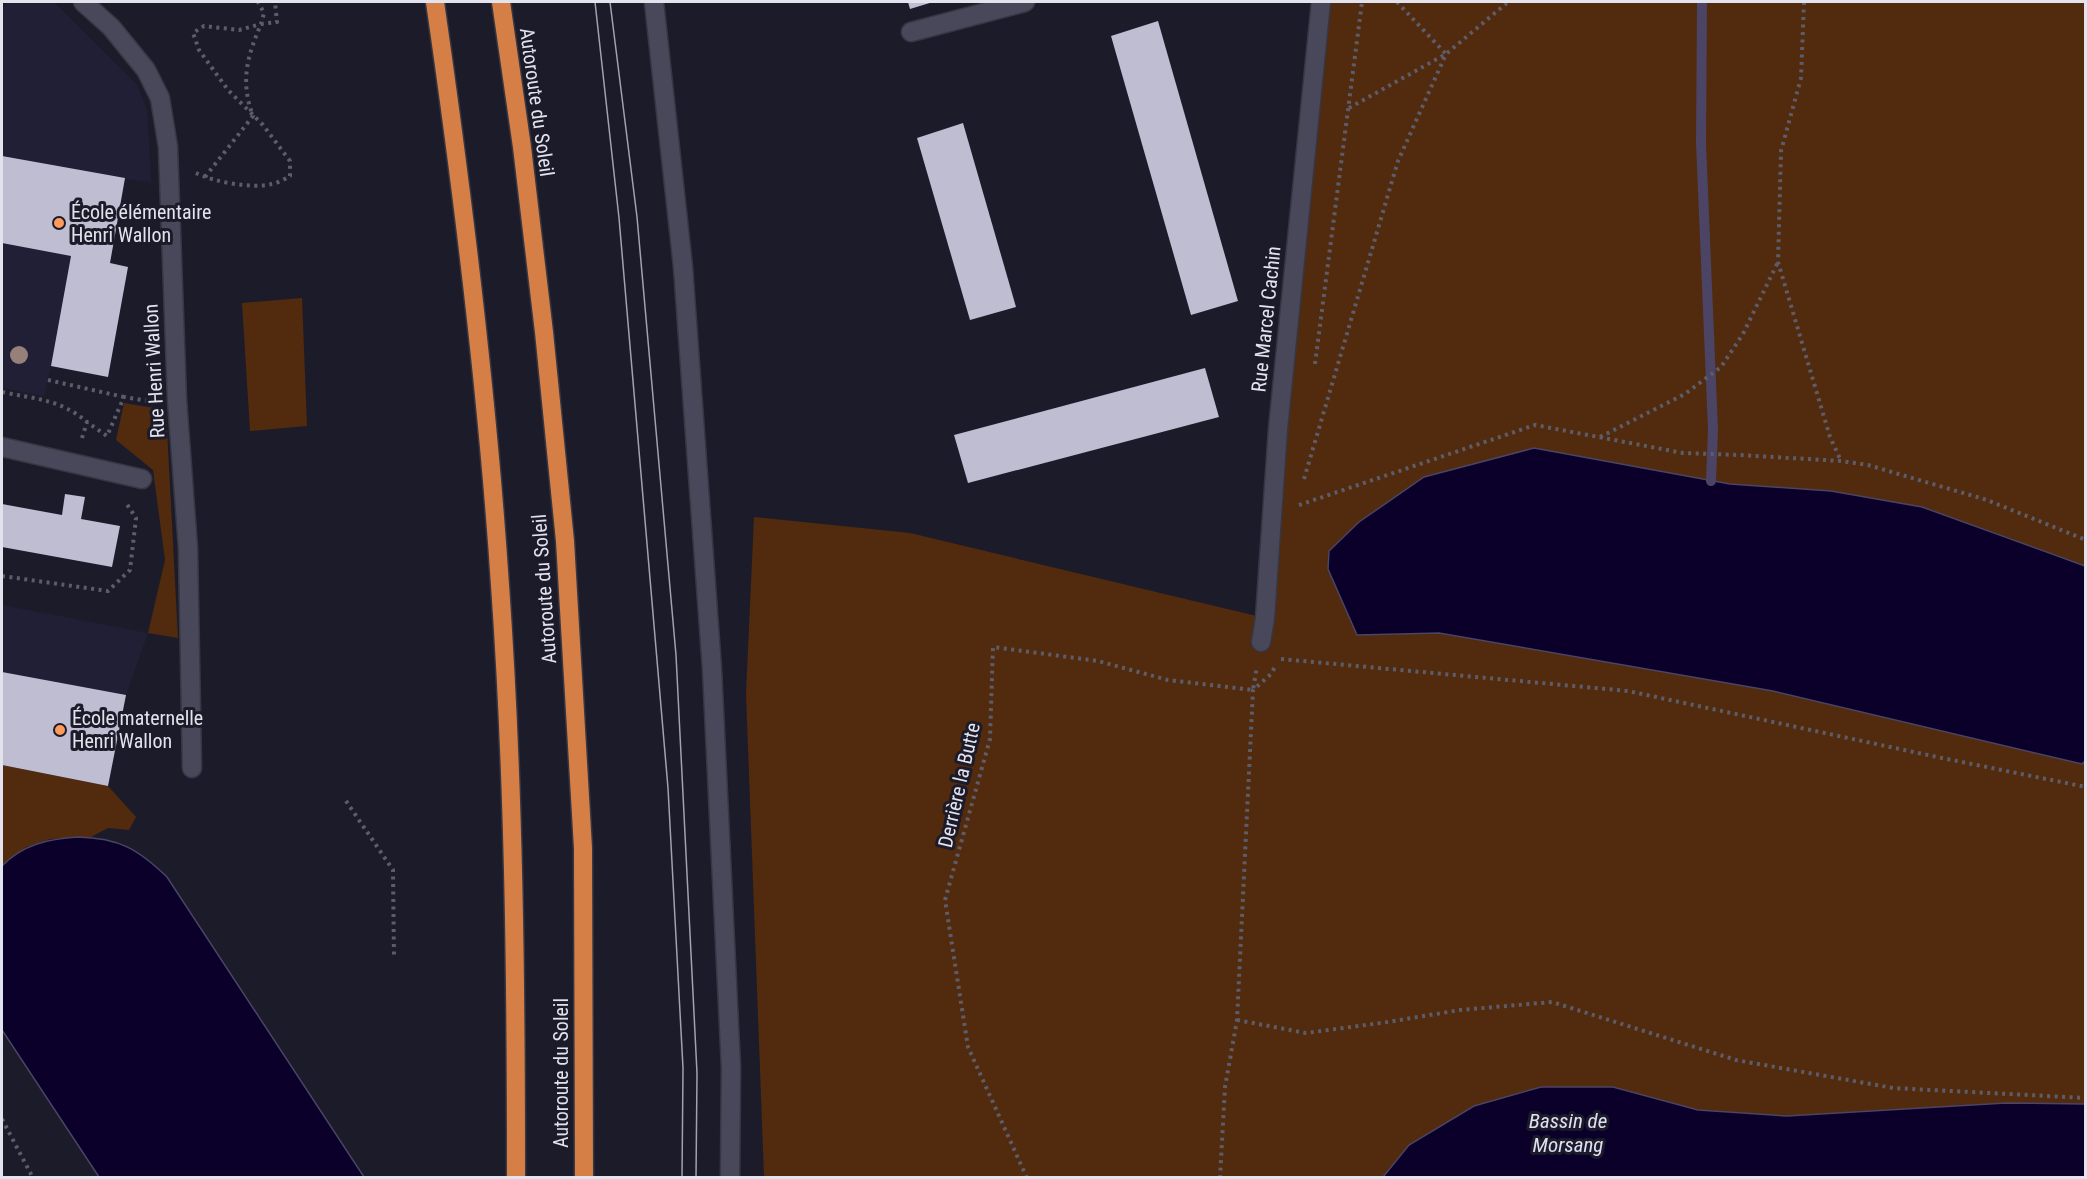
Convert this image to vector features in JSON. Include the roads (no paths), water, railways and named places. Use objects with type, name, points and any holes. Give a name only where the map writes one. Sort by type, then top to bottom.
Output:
[{"type":"highway","points":[[435,2],[460,176],[476,311],[500,586],[514,861],[516,1178]]},
{"type":"highway","name":"Autoroute du Soleil","points":[[501,2],[522,147],[565,541],[582,848],[584,1178]]},
{"type":"street","name":"Rue Henri Wallon","points":[[83,2],[111,27],[146,70],[160,98],[168,159],[177,400],[188,548],[192,768]]},
{"type":"street","points":[[654,2],[683,267],[712,669],[731,1068],[730,1178]]},
{"type":"street","points":[[911,32],[1025,2]]},
{"type":"street","name":"Rue Marcel Cachin","points":[[1261,642],[1266,618],[1278,429],[1321,2]]},
{"type":"street","points":[[2,447],[142,479]]},
{"type":"water","points":[[1534,448],[1730,484],[1831,491],[1922,507],[2085,566],[2085,761],[2082,764],[1773,691],[1439,633],[1357,635],[1328,569],[1329,551],[1359,522],[1424,477]]},
{"type":"water","points":[[78,837],[105,840],[127,847],[147,859],[167,877],[364,1177],[99,1177],[2,1030],[2,866],[19,852],[37,844]]},
{"type":"water","name":"Bassin de Morsang","points":[[1541,1087],[1613,1087],[1698,1110],[1787,1116],[2006,1103],[2085,1104],[2085,1177],[1383,1177],[1409,1145],[1474,1106]]},
{"type":"waterway","points":[[1702,2],[1701,143],[1713,430],[1711,481]]},
{"type":"tram line","points":[[595,2],[619,218],[668,788],[683,1068],[682,1178]]},
{"type":"tram line","points":[[610,2],[637,217],[676,655],[697,1073],[696,1178]]},
{"type":"place","name":"École élémentaire Henri Wallon","points":[[59,223]]},
{"type":"place","name":"École maternelle Henri Wallon","points":[[60,730]]}]
